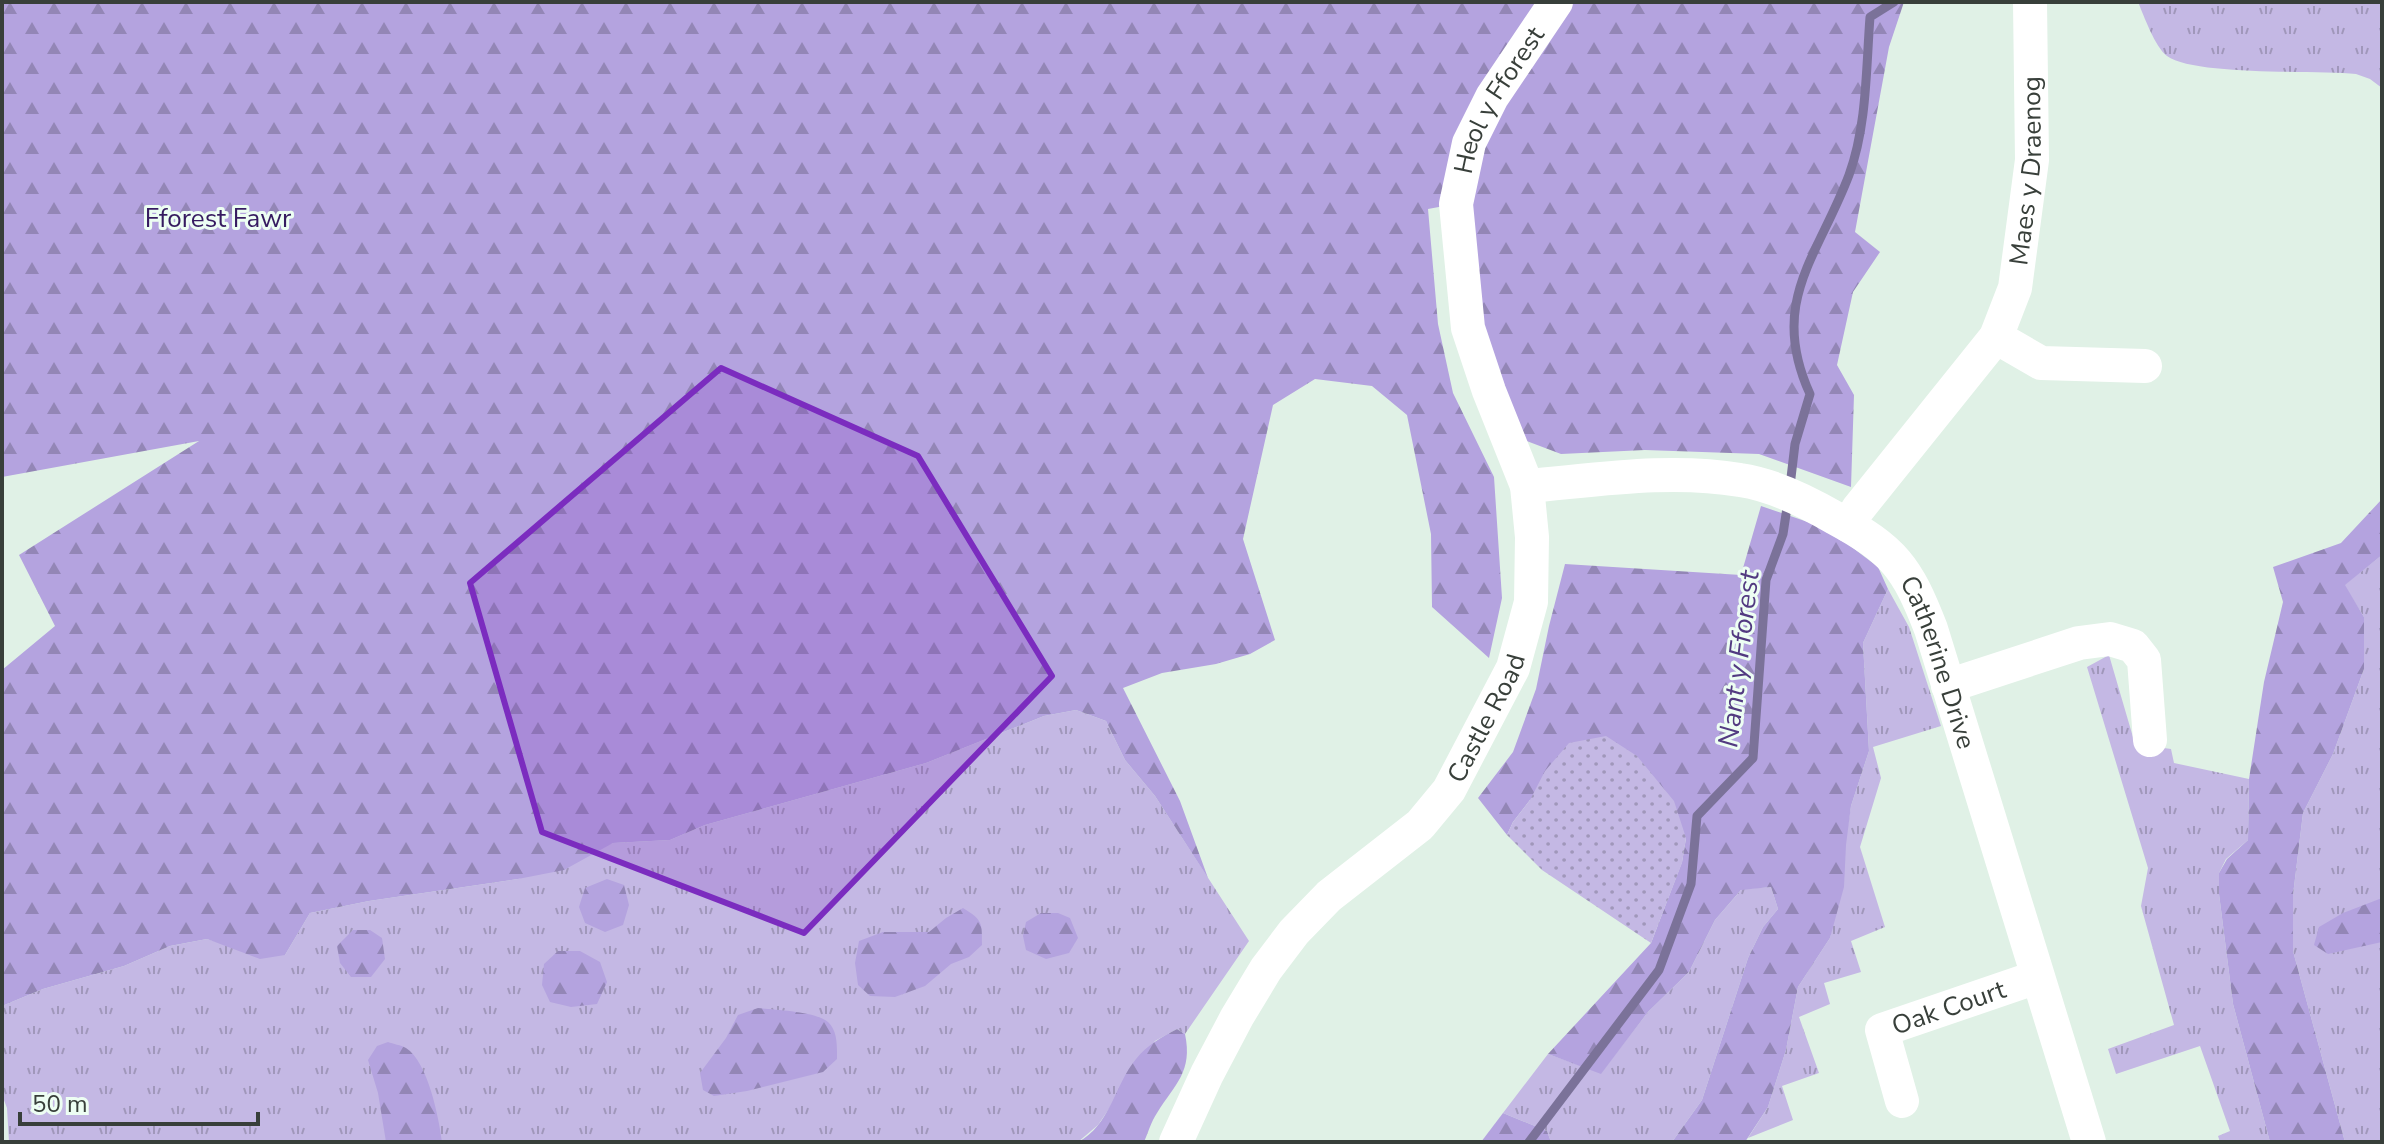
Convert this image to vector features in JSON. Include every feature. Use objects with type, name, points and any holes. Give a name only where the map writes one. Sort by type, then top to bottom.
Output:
[{"type":"street","name":"Heol y Fforest","points":[[1456,204],[1469,143],[1480,120],[1556,2]]},
{"type":"street","name":"Maes y Draenog","points":[[1848,525],[1996,337],[2015,288],[2032,160],[2030,2]]},
{"type":"street","name":"Castle Road","points":[[1176,1142],[1207,1074],[1266,969],[1294,932],[1329,896],[1420,825],[1449,790],[1513,668],[1531,602],[1532,537],[1527,486],[1468,328],[1456,204]]},
{"type":"street","points":[[1996,337],[2041,363],[2145,366]]},
{"type":"street","name":"Catherine Drive","points":[[1527,486],[1643,476],[1705,476],[1742,480],[1791,495],[1848,525],[1874,540],[1901,565],[1916,590],[1948,686],[2089,1142]]},
{"type":"street","points":[[1948,686],[2079,643],[2110,639],[2133,646],[2144,660],[2150,740]]},
{"type":"street","name":"Oak Court","points":[[1902,1101],[1882,1030],[2037,977]]},
{"type":"highlighted area","points":[[721,368],[918,456],[1052,676],[804,933],[542,832],[470,583]]},
{"type":"green space","name":"Fforest Fawr","points":[[2,2],[1904,2],[1889,47],[1855,232],[1880,252],[1853,292],[1837,365],[1854,395],[1851,487],[1759,454],[1645,450],[1561,454],[1508,434],[1455,204],[1428,209],[1438,324],[1453,393],[1494,477],[1502,598],[1489,658],[1432,607],[1431,534],[1407,415],[1372,386],[1315,379],[1273,405],[1243,539],[1275,640],[1250,654],[1216,664],[1162,673],[1123,688],[1180,801],[1208,878],[1155,796],[1125,760],[1106,721],[1076,710],[1044,716],[926,763],[705,825],[670,840],[613,843],[564,870],[310,913],[285,955],[260,959],[207,939],[170,946],[124,966],[43,989],[2,1006],[2,670],[55,626],[19,555],[199,441],[2,477]]},
{"type":"green space","points":[[2138,2],[2382,2],[2382,88],[2356,74],[2228,69],[2181,62],[2167,56],[2158,46]]},
{"type":"green space","points":[[2382,499],[2382,555],[2345,585],[2364,617],[2364,669],[2333,754],[2303,813],[2293,895],[2293,951],[2345,1142],[2270,1142],[2233,1004],[2219,873],[2227,859],[2248,840],[2249,779],[2264,682],[2283,602],[2273,567],[2341,543]]},
{"type":"green space","points":[[1761,506],[1828,529],[1878,567],[1888,589],[1863,643],[1869,751],[1851,806],[1844,887],[1830,938],[1798,987],[1786,1050],[1768,1107],[1745,1142],[1672,1142],[1702,1100],[1748,958],[1763,927],[1778,909],[1771,887],[1741,890],[1715,920],[1689,972],[1648,1012],[1601,1074],[1548,1054],[1651,943],[1682,862],[1686,838],[1530,800],[1507,835],[1478,798],[1513,752],[1536,689],[1565,564],[1741,575]]},
{"type":"green space","points":[[2382,555],[2382,1142],[2345,1142],[2293,951],[2293,895],[2303,813],[2333,754],[2364,669],[2364,617],[2344,585]]},
{"type":"green space","points":[[1888,589],[1909,627],[1941,726],[1873,747],[1881,778],[1860,847],[1885,927],[1851,941],[1861,972],[1824,983],[1830,1004],[1799,1017],[1819,1073],[1782,1086],[1793,1120],[1748,1138],[1768,1107],[1786,1050],[1798,987],[1830,938],[1851,806],[1869,751],[1863,643]]},
{"type":"green space","points":[[2109,655],[2135,744],[2171,749],[2174,763],[2249,779],[2248,840],[2226,859],[2219,873],[2219,894],[2233,1004],[2270,1142],[2220,1142],[2218,1136],[2230,1131],[2200,1046],[2116,1074],[2108,1049],[2174,1025],[2141,906],[2148,868],[2087,667]]},
{"type":"green space","points":[[1076,710],[1106,721],[1125,760],[1155,796],[1249,941],[1185,1034],[1177,1029],[1155,1041],[1098,1125],[1078,1142],[9,1142],[7,1108],[2,1095],[2,1006],[43,989],[124,966],[170,946],[207,939],[233,947],[285,955],[310,913],[518,879],[613,843],[670,840],[705,825],[926,763],[1044,716]]},
{"type":"green space","points":[[1606,736],[1637,756],[1674,801],[1686,838],[1682,863],[1651,943],[1542,870],[1507,835],[1545,771],[1569,743]]},
{"type":"green space","points":[[607,879],[624,885],[629,905],[623,925],[605,932],[585,923],[579,907],[585,888]]},
{"type":"green space","points":[[1771,887],[1778,909],[1763,927],[1748,958],[1702,1100],[1672,1142],[1551,1142],[1547,1131],[1503,1113],[1548,1054],[1601,1073],[1648,1012],[1689,972],[1715,920],[1742,889]]},
{"type":"green space","points":[[2382,898],[2382,942],[2328,954],[2314,945],[2319,927],[2343,913]]},
{"type":"green space","points":[[963,908],[978,919],[981,927],[982,945],[969,957],[951,964],[925,986],[895,997],[870,996],[858,985],[855,963],[859,941],[883,932],[929,932]]},
{"type":"green space","points":[[1041,913],[1058,913],[1070,918],[1078,938],[1069,953],[1046,959],[1026,950],[1023,936],[1026,922]]},
{"type":"green space","points":[[353,930],[370,930],[382,938],[385,959],[371,977],[351,977],[340,963],[337,946]]},
{"type":"green space","points":[[558,951],[580,951],[600,962],[607,982],[597,1004],[571,1007],[550,1002],[542,985],[544,964]]},
{"type":"green space","points":[[758,1008],[822,1018],[835,1034],[837,1059],[823,1072],[747,1091],[714,1096],[703,1090],[700,1073],[726,1038],[738,1015]]},
{"type":"green space","points":[[1177,1029],[1185,1034],[1187,1058],[1181,1077],[1155,1116],[1144,1142],[1078,1142],[1098,1126],[1140,1054]]},
{"type":"green space","points":[[388,1042],[406,1048],[420,1065],[435,1105],[442,1142],[386,1142],[378,1093],[368,1060],[377,1046]]},
{"type":"green space","points":[[1503,1113],[1547,1131],[1551,1142],[1481,1142]]},
{"type":"waterway","name":"Nant y Fforest","points":[[1790,486],[1795,444],[1810,394],[1798,362],[1794,332],[1796,306],[1802,281],[1855,156],[1865,97],[1870,17],[1894,2]]},
{"type":"waterway","name":"Nant y Fforest","points":[[1529,1142],[1659,970],[1691,884],[1697,816],[1753,758],[1766,580],[1783,534],[1788,501]]}]
